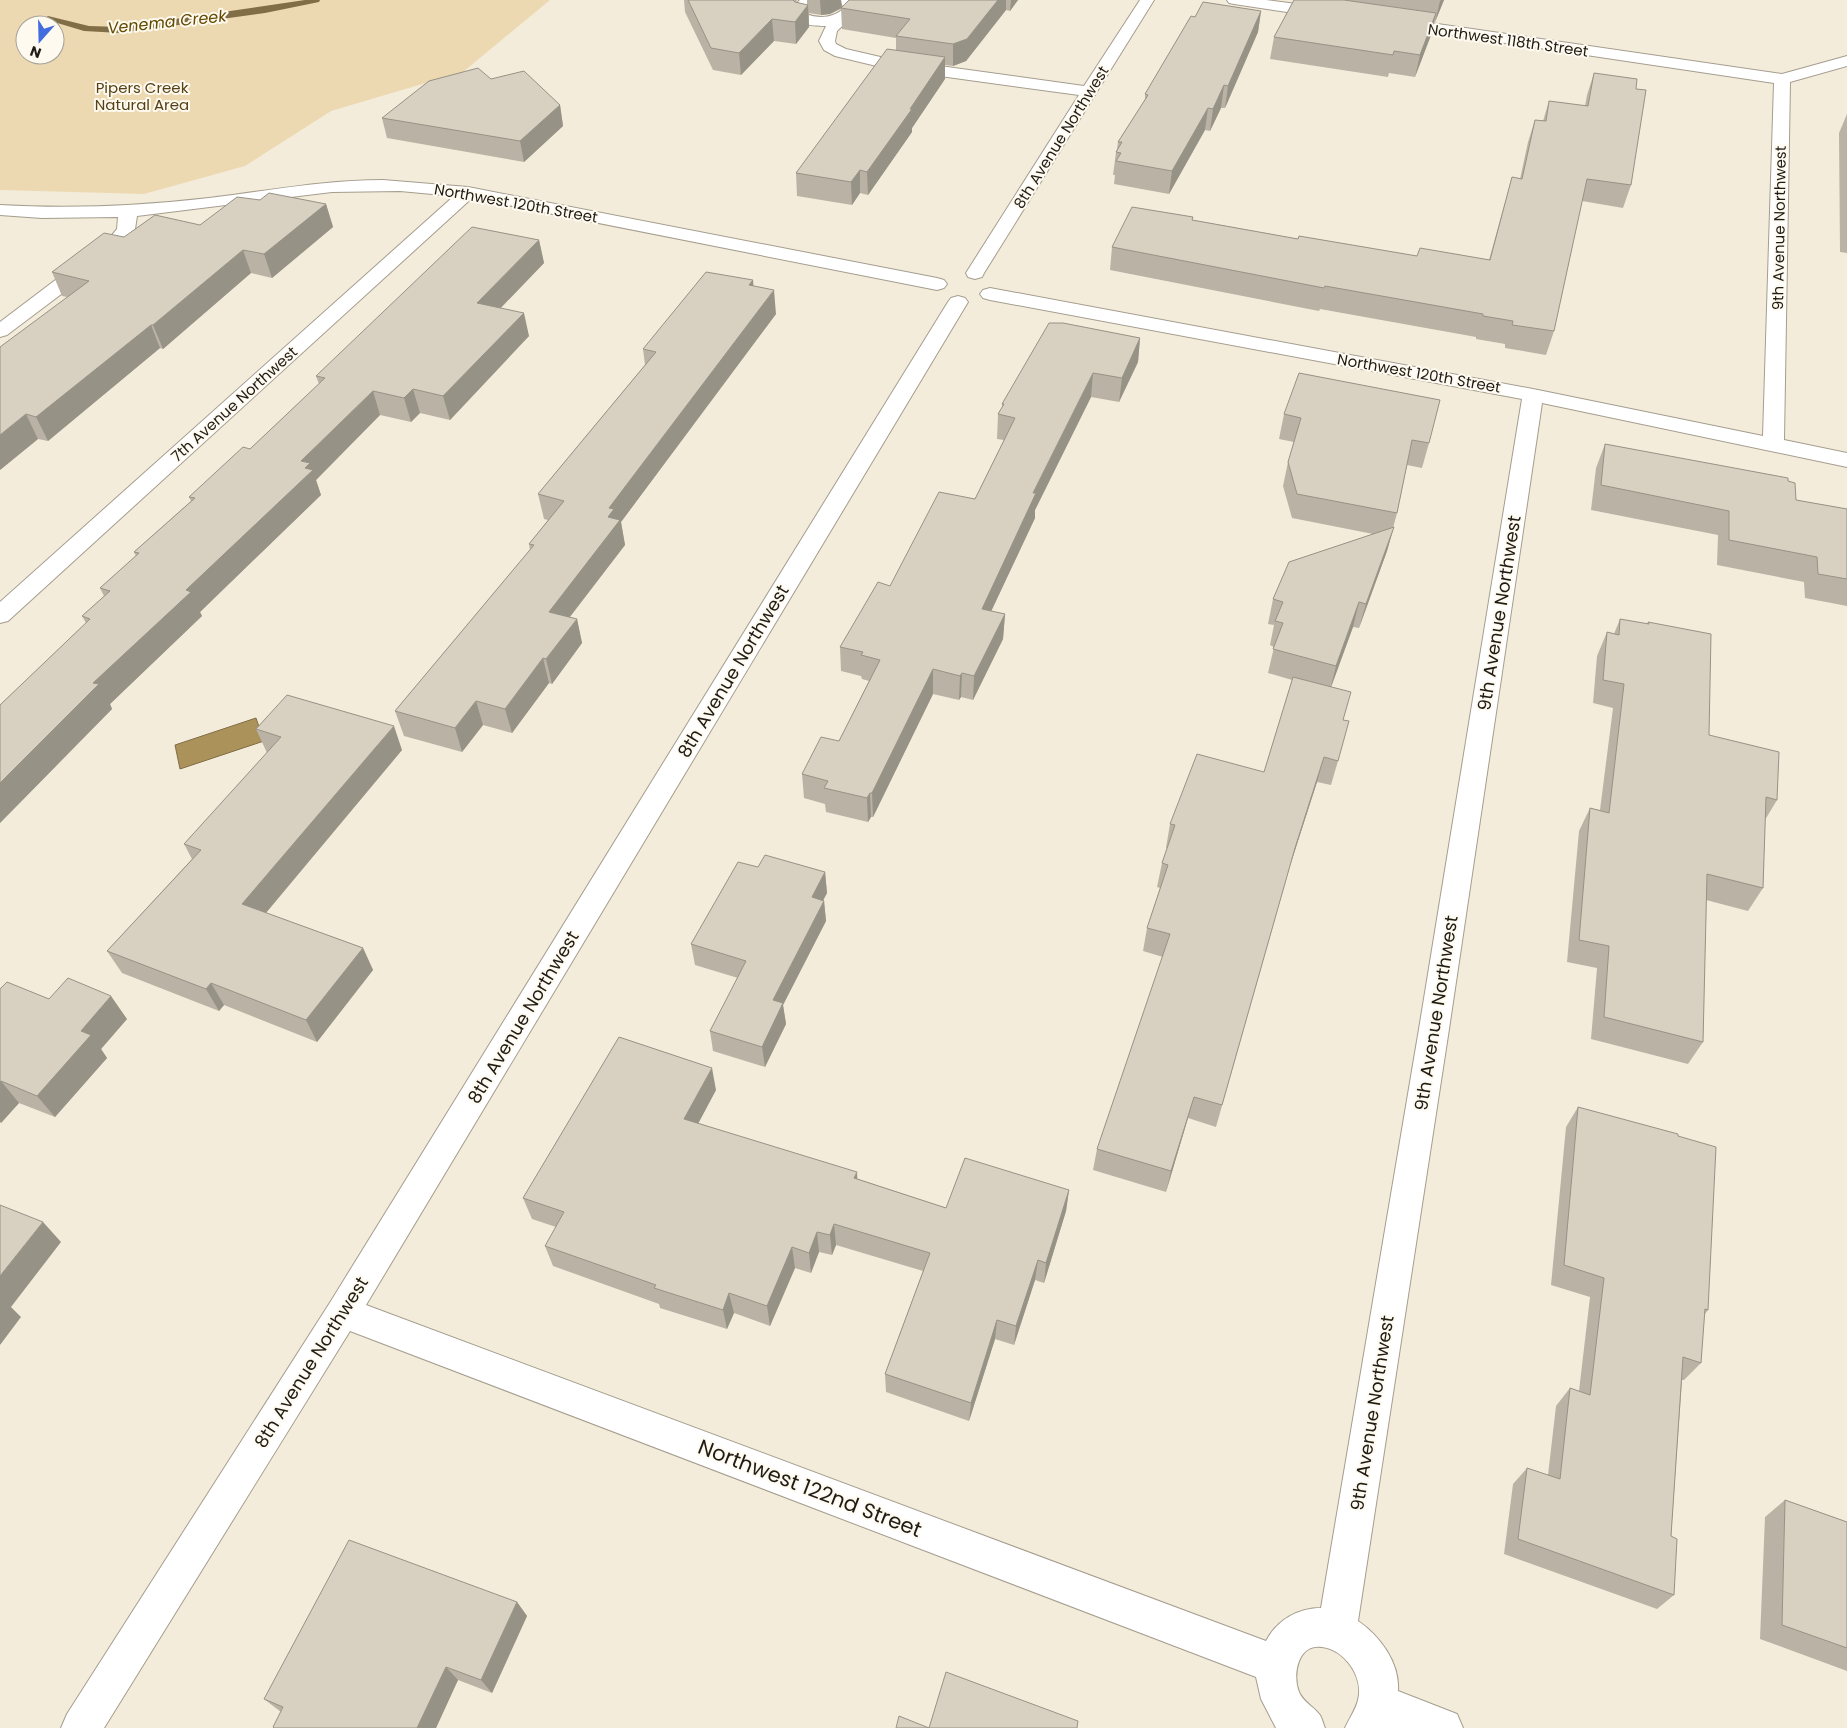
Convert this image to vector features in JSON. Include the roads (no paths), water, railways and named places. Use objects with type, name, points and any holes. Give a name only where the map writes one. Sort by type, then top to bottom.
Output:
[{"type":"street","points":[[809,0],[799,9],[798,16],[816,21],[832,22],[846,8]]},
{"type":"street","name":"8th Avenue Northwest","points":[[81,1728],[343,1312],[955,281],[1090,92],[1147,0]]},
{"type":"street","points":[[1234,0],[1342,16]]},
{"type":"street","points":[[846,8],[830,30],[827,41],[830,47],[841,52],[889,64],[1090,92]]},
{"type":"street","name":"Northwest 118th Street","points":[[1381,21],[1782,79]]},
{"type":"street","points":[[1782,79],[1847,61]]},
{"type":"street","name":"9th Avenue Northwest","points":[[1774,444],[1782,79]]},
{"type":"street","name":"Northwest 120th Street","points":[[0,210],[56,214],[128,212],[332,187],[364,185],[437,188],[468,192],[955,281]]},
{"type":"street","name":"7th Avenue Northwest","points":[[0,615],[468,192]]},
{"type":"street","points":[[0,331],[114,245],[126,229],[128,212]]},
{"type":"street","points":[[983,275],[993,284],[993,289],[990,294],[977,301],[955,281],[983,275]]},
{"type":"street","name":"Northwest 120th Street","points":[[990,294],[1533,394],[1847,460]]},
{"type":"street","name":"9th Avenue Northwest","points":[[1337,1630],[1533,394]]},
{"type":"street","name":"Northwest 122nd Street","points":[[343,1312],[1277,1665]]},
{"type":"street","points":[[1305,1728],[1298,1724],[1285,1708],[1278,1690],[1277,1665],[1280,1654],[1290,1639],[1303,1630],[1320,1627],[1337,1630],[1352,1639],[1366,1651],[1375,1668],[1379,1685],[1372,1716],[1443,1728]]},
{"type":"waterway","name":"Venema Creek","points":[[65,24],[104,30],[152,27],[290,6],[316,0]]},
{"type":"park label","name":"Pipers Creek Natural Area","points":[[142,96]]}]
